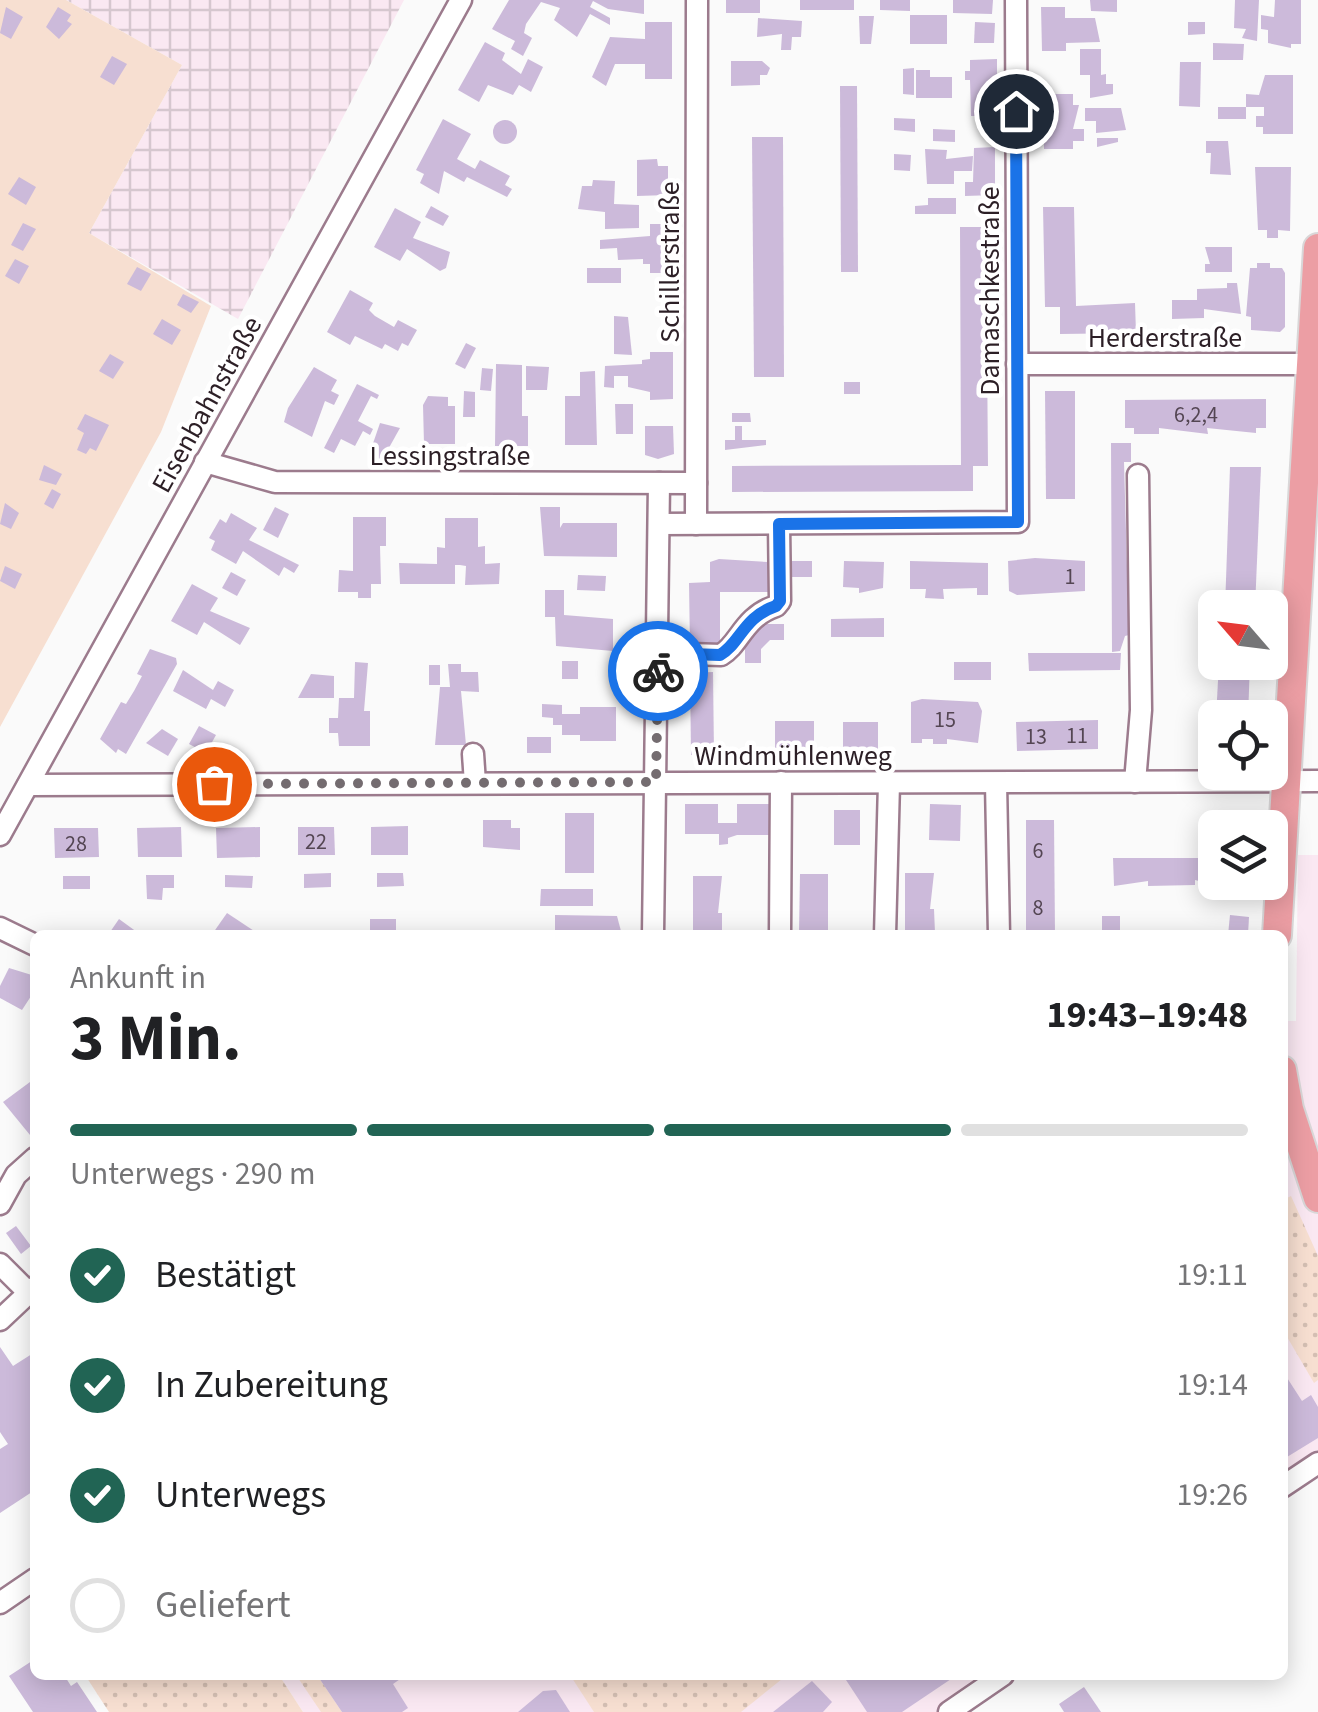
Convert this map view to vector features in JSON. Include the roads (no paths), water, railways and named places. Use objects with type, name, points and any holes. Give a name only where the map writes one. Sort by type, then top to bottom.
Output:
[{"type":"main road","points":[[1288,736],[1318,248]]},
{"type":"main road","points":[[1277,930],[1285,790]]},
{"type":"main road","points":[[1288,1103],[1318,1198]]},
{"type":"street","name":"Eisenbahnstraße","points":[[0,835],[461,0]]},
{"type":"street","name":"Schillerstraße","points":[[696,524],[697,0]]},
{"type":"street","name":"Damaschkestraße","points":[[779,524],[1018,522],[1016,0]]},
{"type":"street","name":"Herderstraße","points":[[1017,364],[1313,364]]},
{"type":"street","name":"Lessingstraße","points":[[205,462],[276,482],[696,482]]},
{"type":"street","points":[[1135,782],[1141,710],[1138,475]]},
{"type":"street","points":[[654,930],[660,483]]},
{"type":"street","points":[[658,653],[728,652],[737,632],[780,601],[779,524],[659,524]]},
{"type":"street","points":[[473,754],[475,782]]},
{"type":"street","name":"Windmühlenweg","points":[[1288,781],[1318,781]]},
{"type":"street","points":[[780,930],[782,782]]},
{"type":"street","points":[[885,930],[889,782]]},
{"type":"street","name":"Windmühlenweg","points":[[28,785],[1198,782]]},
{"type":"street","points":[[996,783],[999,930]]},
{"type":"street","points":[[0,928],[30,943]]},
{"type":"street","points":[[0,1204],[16,1175],[30,1162]]},
{"type":"street","points":[[0,1264],[30,1288]]},
{"type":"street","points":[[0,1320],[30,1292]]},
{"type":"street","points":[[1288,1483],[1318,1463]]},
{"type":"street","points":[[0,1603],[30,1583]]},
{"type":"street","points":[[948,1712],[996,1680]]}]
